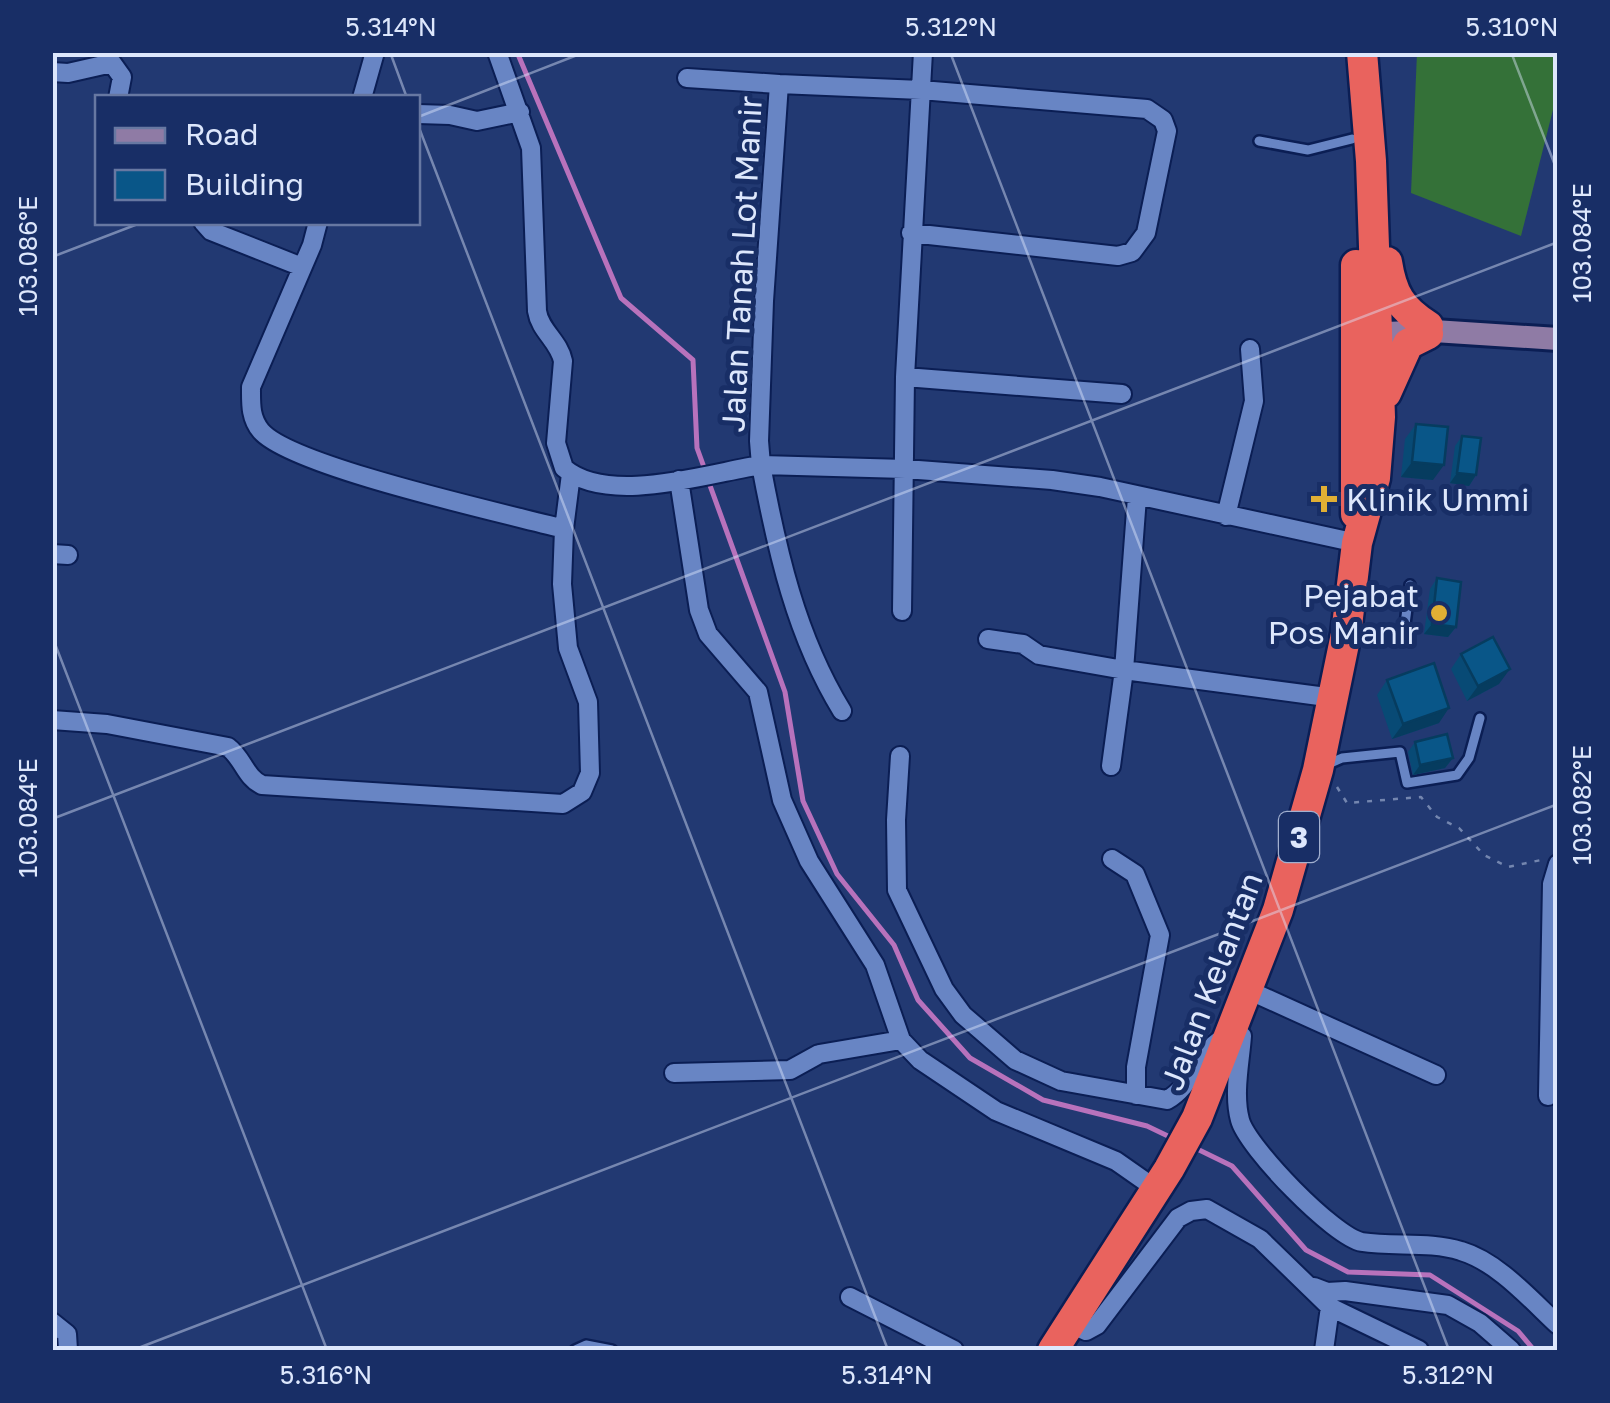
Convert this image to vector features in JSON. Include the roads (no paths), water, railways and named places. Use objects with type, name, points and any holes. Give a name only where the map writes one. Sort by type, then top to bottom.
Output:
[{"type":"highway","name":"Jalan Kelantan","points":[[1344,52],[1361,150]]},
{"type":"highway","name":"Jalan Kelantan","points":[[1053,1350],[1162,1179],[1196,1118],[1278,910],[1318,770],[1346,634],[1357,543],[1375,478],[1380,417],[1368,328],[1361,150],[1362,52]]},
{"type":"highway","points":[[1361,150],[1394,296],[1402,308],[1430,331],[1402,352],[1389,379],[1380,417]]},
{"type":"highway","name":"Jalan Kelantan","points":[[1357,543],[1354,474],[1368,328]]},
{"type":"main road","points":[[1368,328],[1558,340]]},
{"type":"street","points":[[363,95],[375,52]]},
{"type":"street","points":[[497,52],[531,148],[537,311],[542,326],[560,350],[558,457],[577,477],[613,486],[686,479],[761,465],[783,573],[808,644],[842,711]]},
{"type":"street","points":[[902,610],[905,377],[923,52]]},
{"type":"street","points":[[52,72],[68,74],[112,63],[122,77],[119,95]]},
{"type":"street","points":[[687,78],[779,84]]},
{"type":"street","name":"Jalan Tanah Lot Manir","points":[[911,233],[1118,256],[1132,252],[1146,233],[1168,131],[1163,120],[1147,109],[921,90],[779,84],[764,301],[761,465],[904,469],[1052,480],[1357,543]]},
{"type":"street","points":[[420,114],[450,114],[477,121],[520,112]]},
{"type":"street","points":[[206,225],[211,231],[302,267]]},
{"type":"street","points":[[317,225],[251,387],[251,412],[261,430],[280,446],[372,478],[564,529]]},
{"type":"street","points":[[1226,516],[1254,401],[1250,349]]},
{"type":"street","points":[[905,377],[1122,394]]},
{"type":"street","points":[[52,720],[107,724],[228,747],[254,782],[262,785],[564,804],[573,800],[582,792],[590,766],[586,692],[568,648],[562,584],[564,529],[577,477]]},
{"type":"street","points":[[686,479],[699,610],[708,634],[758,692],[782,800],[808,861],[875,965],[901,1040],[920,1060],[996,1111],[1162,1179]]},
{"type":"street","points":[[1112,766],[1124,670],[1137,496]]},
{"type":"street","points":[[988,639],[1023,644],[1040,656],[1334,698]]},
{"type":"street","points":[[900,756],[897,890],[944,989],[963,1014],[1015,1060],[1061,1080],[1166,1100],[1178,1094],[1211,1045],[1232,1032],[1242,1036],[1237,1101],[1240,1123],[1320,1217],[1359,1242],[1459,1250],[1484,1260],[1558,1325]]},
{"type":"street","points":[[1112,859],[1136,874],[1160,935],[1136,1067],[1136,1095]]},
{"type":"street","points":[[1548,1096],[1552,884],[1549,862]]},
{"type":"street","points":[[1248,990],[1436,1075]]},
{"type":"street","points":[[674,1073],[790,1070],[819,1054],[901,1040]]},
{"type":"street","points":[[1072,1324],[1086,1331],[1097,1325],[1178,1218],[1207,1209],[1260,1239],[1330,1306],[1419,1350]]},
{"type":"street","points":[[1309,1285],[1326,1292],[1448,1305],[1480,1323],[1511,1350]]},
{"type":"street","points":[[850,1297],[954,1350]]},
{"type":"street","points":[[1324,1350],[1330,1306]]},
{"type":"street","points":[[52,1322],[67,1334],[68,1350]]},
{"type":"lane","points":[[1260,141],[1308,150],[1361,150]]},
{"type":"lane","points":[[1346,634],[1387,640],[1400,637],[1410,585]]},
{"type":"lane","points":[[1318,770],[1342,758],[1400,752],[1407,783],[1457,775],[1469,758],[1480,718]]},
{"type":"lane","points":[[575,1350],[586,1345],[612,1350]]},
{"type":"waterway","points":[[517,52],[621,298],[693,360],[697,448],[705,470]]},
{"type":"waterway","points":[[708,480],[785,692],[803,801],[837,874],[894,945],[918,1000],[970,1058],[1043,1100],[1147,1126],[1172,1138]]},
{"type":"waterway","points":[[1191,1146],[1232,1166],[1306,1250],[1348,1272],[1430,1275],[1518,1331],[1534,1350]]},
{"type":"place","name":"Klinik Ummi","points":[[1324,499]]},
{"type":"place","name":"Pejabat Pos Manir","points":[[1439,613]]}]
